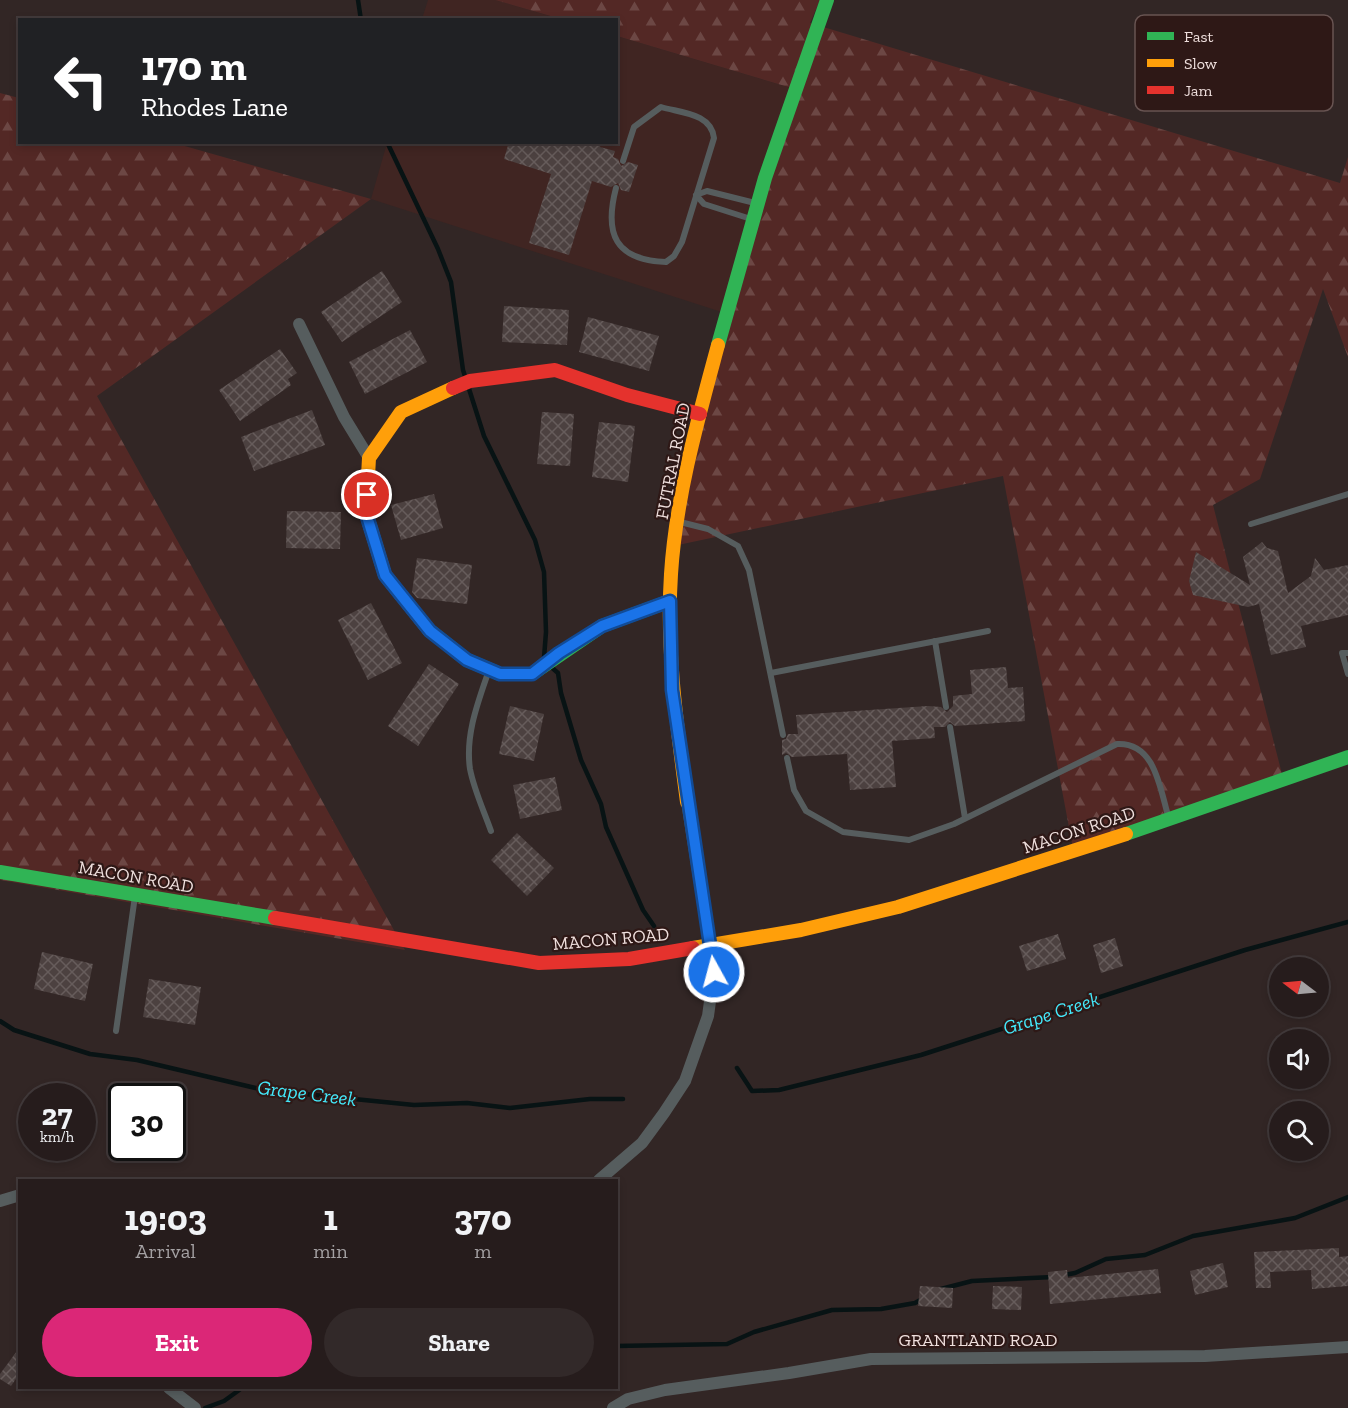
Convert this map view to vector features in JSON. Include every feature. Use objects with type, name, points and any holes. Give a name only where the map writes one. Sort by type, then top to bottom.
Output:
[{"type":"street","name":"FUTRAL ROAD","points":[[600,1179],[642,1143],[685,1081],[708,1016],[714,972],[672,690],[670,601],[678,522],[700,414],[755,203],[791,91],[827,0]]},
{"type":"street","points":[[299,324],[344,417],[369,458]]},
{"type":"street","points":[[670,601],[602,626],[559,653],[532,674],[500,674],[467,660],[430,631],[385,575],[366,513],[369,458],[401,412],[470,381],[555,369],[627,394],[700,414]]},
{"type":"street","name":"MACON ROAD","points":[[0,872],[538,963],[629,958],[801,930],[898,907],[1169,820],[1348,757]]},
{"type":"street","points":[[0,1201],[18,1196]]},
{"type":"street","name":"GRANTLAND ROAD","points":[[614,1408],[628,1399],[665,1390],[871,1359],[1194,1356],[1348,1347]]},
{"type":"street","points":[[171,1389],[195,1408]]},
{"type":"lane","points":[[616,188],[609,214],[612,232],[628,253],[666,262],[674,256],[682,242],[714,138],[713,129],[706,120],[661,107],[634,127],[623,160]]},
{"type":"lane","points":[[696,195],[707,190],[755,203]]},
{"type":"lane","points":[[696,195],[704,204],[751,219]]},
{"type":"lane","points":[[1251,524],[1348,494]]},
{"type":"lane","points":[[678,522],[708,530],[738,546],[749,570],[783,735]]},
{"type":"lane","points":[[771,673],[988,631]]},
{"type":"lane","points":[[935,641],[946,707]]},
{"type":"lane","points":[[1348,653],[1342,653],[1348,674]]},
{"type":"lane","points":[[489,670],[474,715],[469,747],[471,771],[491,831]]},
{"type":"lane","points":[[950,727],[965,818]]},
{"type":"lane","points":[[787,758],[794,790],[806,812],[843,832],[909,840],[965,818],[1117,744],[1127,744],[1142,751],[1152,763],[1169,820]]},
{"type":"lane","points":[[116,1031],[135,895]]},
{"type":"shaded area","points":[[428,0],[495,0],[558,18],[422,18]]},
{"type":"shaded area","points":[[618,36],[795,89],[731,315],[371,199],[387,144],[618,144]]},
{"type":"green space","points":[[495,0],[820,0],[810,23],[1340,183],[1348,157],[1348,357],[1323,289],[1260,479],[1213,505],[1283,778],[1074,854],[1003,476],[678,545],[677,518],[795,89],[618,36],[618,18],[558,18]]},
{"type":"green space","points":[[0,93],[18,98],[18,144],[178,144],[371,199],[97,396],[405,950],[0,880]]},
{"type":"building","points":[[508,144],[601,144],[600,147],[615,151],[613,157],[618,159],[621,166],[628,162],[638,165],[629,192],[621,190],[618,183],[611,187],[592,181],[569,255],[529,243],[551,174],[504,159]]},
{"type":"building","points":[[382,271],[402,302],[342,342],[321,312]]},
{"type":"building","points":[[504,306],[569,310],[567,345],[502,342]]},
{"type":"building","points":[[588,317],[659,336],[649,371],[579,352]]},
{"type":"building","points":[[410,330],[427,362],[365,394],[349,362]]},
{"type":"building","points":[[280,349],[297,373],[288,379],[291,385],[240,421],[219,390]]},
{"type":"building","points":[[312,410],[325,445],[254,471],[241,437]]},
{"type":"building","points":[[542,412],[574,414],[570,466],[537,464]]},
{"type":"building","points":[[599,422],[635,426],[628,482],[592,477]]},
{"type":"building","points":[[434,494],[443,528],[401,540],[391,505]]},
{"type":"building","points":[[287,511],[341,512],[340,549],[286,548]]},
{"type":"building","points":[[1262,542],[1267,548],[1278,551],[1288,593],[1311,576],[1315,558],[1324,570],[1348,565],[1348,615],[1301,626],[1306,647],[1271,655],[1259,604],[1248,607],[1193,595],[1189,581],[1196,552],[1250,585],[1243,557]]},
{"type":"building","points":[[417,558],[472,565],[467,604],[417,598],[412,592]]},
{"type":"building","points":[[371,603],[402,663],[368,680],[338,620]]},
{"type":"building","points":[[429,664],[459,684],[418,746],[388,726]]},
{"type":"building","points":[[1006,667],[1008,688],[1023,687],[1025,721],[955,726],[950,722],[945,727],[934,727],[935,738],[892,741],[896,787],[850,790],[847,754],[792,757],[786,753],[782,755],[782,740],[786,739],[788,734],[798,734],[796,715],[928,706],[941,707],[947,712],[953,706],[953,696],[972,694],[970,670]]},
{"type":"building","points":[[510,706],[544,714],[534,761],[499,754]]},
{"type":"building","points":[[555,777],[562,810],[520,819],[513,785]]},
{"type":"building","points":[[517,833],[554,868],[527,896],[491,860]]},
{"type":"building","points":[[1058,934],[1066,959],[1027,971],[1019,946]]},
{"type":"building","points":[[1115,938],[1123,966],[1101,973],[1093,945]]},
{"type":"building","points":[[42,952],[93,964],[85,1001],[34,989]]},
{"type":"building","points":[[149,979],[201,987],[195,1025],[143,1017]]},
{"type":"building","points":[[1339,1248],[1339,1257],[1348,1256],[1348,1286],[1312,1289],[1311,1270],[1270,1272],[1271,1288],[1256,1288],[1254,1252]]},
{"type":"building","points":[[1223,1263],[1228,1287],[1195,1295],[1190,1271]]},
{"type":"building","points":[[1158,1269],[1161,1293],[1050,1304],[1048,1272],[1067,1270],[1068,1278]]},
{"type":"building","points":[[920,1286],[953,1288],[952,1308],[918,1306]]},
{"type":"building","points":[[993,1286],[1022,1287],[1021,1310],[992,1309]]},
{"type":"building","points":[[18,1350],[18,1376],[11,1386],[0,1379],[0,1374]]},
{"type":"waterway","points":[[358,0],[361,18]]},
{"type":"waterway","points":[[388,144],[438,249],[451,282],[463,370],[484,436],[535,540],[544,572],[546,632],[544,658]]},
{"type":"waterway","points":[[550,666],[558,673],[561,693],[581,760],[601,804],[606,827],[643,910],[654,926]]},
{"type":"waterway","name":"Grape Creek","points":[[737,1068],[752,1091],[779,1090],[921,1055],[1245,950],[1348,922]]},
{"type":"waterway","name":"Grape Creek","points":[[0,1021],[14,1030],[90,1054],[137,1060],[264,1090],[414,1105],[467,1103],[510,1108],[590,1099],[623,1099]]},
{"type":"waterway","points":[[1064,1275],[1075,1273],[1106,1259],[1145,1255],[1193,1236],[1295,1218],[1348,1197]]},
{"type":"waterway","points":[[937,1290],[972,1281],[1053,1277]]},
{"type":"waterway","points":[[618,1346],[727,1344],[754,1332],[832,1310],[881,1309],[915,1303],[922,1299]]},
{"type":"waterway","points":[[205,1408],[224,1401],[241,1389]]},
{"type":"traffic: fast","points":[[718,345],[765,178],[827,0]]},
{"type":"traffic: fast","points":[[429,630],[467,660],[500,674],[532,674],[602,626],[670,601]]},
{"type":"traffic: fast","points":[[1126,834],[1348,757]]},
{"type":"traffic: fast","points":[[0,872],[275,918]]},
{"type":"traffic: slow","points":[[687,802],[671,660],[671,574],[683,487],[718,345]]},
{"type":"traffic: slow","points":[[429,630],[385,575],[366,513],[369,458],[401,412],[453,388]]},
{"type":"traffic: slow","points":[[693,948],[801,930],[898,907],[1126,834]]},
{"type":"traffic: jam","points":[[453,388],[470,381],[555,370],[627,395],[700,414]]},
{"type":"traffic: jam","points":[[275,918],[539,963],[629,959],[693,948]]},
{"type":"route","points":[[367,495],[366,513],[385,575],[430,631],[467,660],[500,674],[532,674],[559,653],[602,626],[670,601],[672,690],[714,972]]}]
